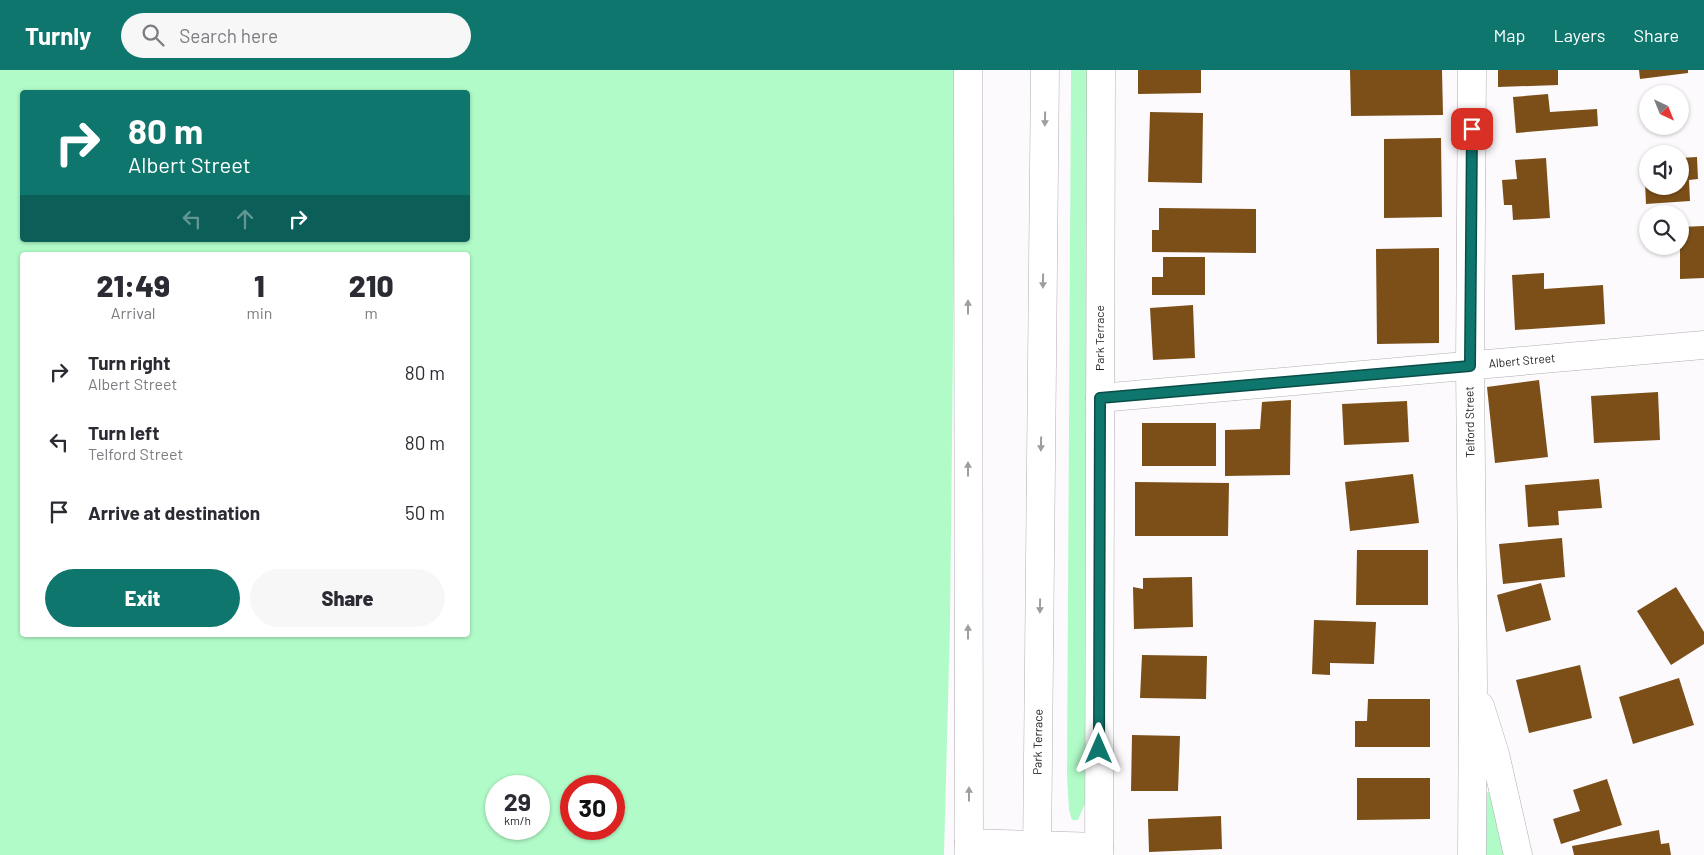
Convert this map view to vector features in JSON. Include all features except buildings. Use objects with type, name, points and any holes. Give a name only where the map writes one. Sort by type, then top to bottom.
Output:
[{"type":"main road","name":"Park Terrace","points":[[968,70],[969,849],[1099,851],[1101,70]]},
{"type":"main road","name":"Park Terrace","points":[[1037,850],[1045,70]]},
{"type":"main road","name":"Telford Street","points":[[1472,70],[1470,366],[1473,683],[1472,855]]},
{"type":"main road","name":"Albert Street","points":[[1100,398],[1704,345]]},
{"type":"main road","name":"Telford Street","points":[[1473,683],[1495,754],[1518,855]]},
{"type":"green space","points":[[0,70],[956,70],[950,625],[944,855],[0,855]]},
{"type":"green space","points":[[1071,70],[1091,70],[1089,794],[1078,820],[1072,820],[1069,810],[1067,775]]},
{"type":"green space","points":[[1485,793],[1493,794],[1508,855],[1482,855]]},
{"type":"route","points":[[1099,749],[1100,398],[1470,366],[1472,129]]}]
